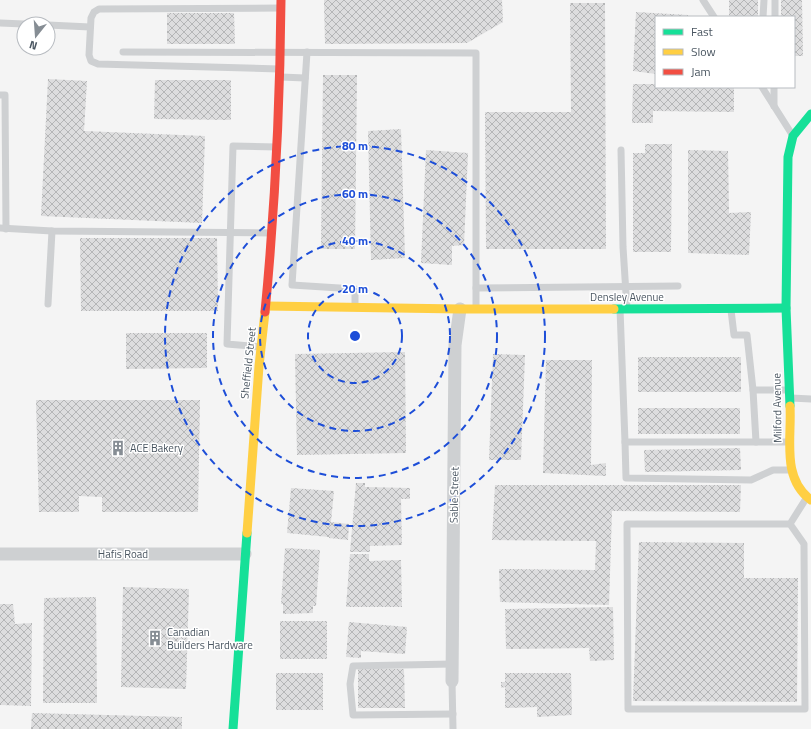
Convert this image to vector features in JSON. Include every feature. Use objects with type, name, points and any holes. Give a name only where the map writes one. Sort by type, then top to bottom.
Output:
[{"type":"street","name":"Sheffield Street","points":[[233,729],[245,554],[261,347],[266,306],[277,147],[281,73],[281,4]]},
{"type":"street","points":[[786,308],[788,157],[793,136],[811,114]]},
{"type":"street","name":"Densley Avenue","points":[[266,306],[460,309],[786,308]]},
{"type":"street","name":"Milford Avenue","points":[[786,308],[791,425],[791,470],[798,487],[809,498]]},
{"type":"street","name":"Sable Street","points":[[452,681],[455,345],[460,309]]},
{"type":"street","name":"Hafis Road","points":[[0,554],[245,554]]},
{"type":"lane","points":[[703,0],[713,16]]},
{"type":"lane","points":[[763,16],[764,0]]},
{"type":"lane","points":[[775,0],[775,16]]},
{"type":"lane","points":[[281,4],[99,9],[94,12],[91,18],[89,55],[92,61],[98,64],[281,73],[305,78]]},
{"type":"lane","points":[[0,23],[16,24]]},
{"type":"lane","points":[[56,25],[90,27]]},
{"type":"lane","points":[[123,52],[476,53],[476,309]]},
{"type":"lane","points":[[307,52],[292,285],[355,289],[355,308]]},
{"type":"lane","points":[[763,88],[793,136]]},
{"type":"lane","points":[[774,88],[774,106]]},
{"type":"lane","points":[[0,95],[5,95],[3,229],[271,233]]},
{"type":"lane","points":[[261,347],[227,344],[233,146],[277,147]]},
{"type":"lane","points":[[621,150],[625,287],[626,478],[752,480],[773,470],[791,470]]},
{"type":"lane","points":[[48,304],[52,230]]},
{"type":"lane","points":[[476,288],[678,286]]},
{"type":"lane","points":[[731,309],[734,335],[747,335],[753,390],[756,442]]},
{"type":"lane","points":[[753,390],[811,398]]},
{"type":"lane","points":[[625,442],[790,442]]},
{"type":"lane","points":[[790,524],[809,498]]},
{"type":"lane","points":[[627,524],[790,524],[804,544],[805,709],[628,709],[627,524]]},
{"type":"lane","points":[[452,664],[353,666],[350,684],[353,715],[452,714]]},
{"type":"lane","points":[[452,681],[453,729]]},
{"type":"building","points":[[324,0],[502,0],[503,22],[467,43],[325,44]]},
{"type":"building","points":[[729,0],[758,0],[758,16],[729,16]]},
{"type":"building","points":[[781,0],[802,0],[803,56],[795,56],[795,16],[781,16]]},
{"type":"building","points":[[570,3],[605,3],[606,249],[486,249],[485,112],[571,112]]},
{"type":"building","points":[[636,12],[688,15],[655,16],[655,74],[633,71]]},
{"type":"building","points":[[167,13],[234,13],[235,44],[167,44]]},
{"type":"building","points":[[323,75],[357,75],[355,249],[321,249]]},
{"type":"building","points":[[48,79],[87,81],[84,131],[205,136],[202,223],[41,216]]},
{"type":"building","points":[[155,80],[231,80],[231,120],[154,119]]},
{"type":"building","points":[[633,84],[655,84],[655,88],[734,88],[734,112],[653,111],[653,123],[632,123]]},
{"type":"building","points":[[401,129],[405,258],[371,260],[368,131]]},
{"type":"building","points":[[645,144],[672,144],[671,252],[633,252],[633,153],[645,153]]},
{"type":"building","points":[[426,150],[468,153],[464,245],[452,246],[452,265],[421,263]]},
{"type":"building","points":[[688,150],[728,151],[729,213],[751,212],[749,255],[688,253]]},
{"type":"building","points":[[80,238],[217,238],[218,311],[81,311]]},
{"type":"building","points":[[126,333],[207,333],[207,368],[126,369]]},
{"type":"building","points":[[405,352],[406,453],[297,455],[295,354]]},
{"type":"building","points":[[493,354],[525,355],[521,460],[489,460]]},
{"type":"building","points":[[638,357],[741,357],[741,392],[638,392]]},
{"type":"building","points":[[546,360],[592,360],[591,465],[606,463],[606,476],[543,473]]},
{"type":"building","name":"ACE Bakery","points":[[36,400],[200,400],[198,512],[102,512],[102,497],[79,496],[79,512],[39,512]]},
{"type":"building","points":[[638,408],[740,408],[740,434],[638,434]]},
{"type":"building","points":[[740,448],[741,470],[645,472],[644,450]]},
{"type":"building","points":[[356,483],[365,483],[365,487],[410,488],[410,499],[401,499],[402,545],[370,546],[370,552],[350,552]]},
{"type":"building","points":[[495,485],[741,485],[740,512],[612,511],[609,605],[500,602],[499,569],[595,570],[596,541],[492,540]]},
{"type":"building","points":[[291,488],[334,491],[331,522],[349,524],[348,540],[287,533]]},
{"type":"building","points":[[639,542],[744,543],[744,578],[798,578],[797,702],[633,701]]},
{"type":"building","points":[[285,548],[320,550],[316,606],[313,606],[313,613],[283,614],[283,604],[281,604]]},
{"type":"building","points":[[350,554],[369,554],[369,561],[401,560],[402,607],[346,607]]},
{"type":"building","name":"Canadian Builders Hardware","points":[[123,587],[189,589],[186,689],[121,687]]},
{"type":"building","points":[[96,597],[97,703],[43,703],[44,598]]},
{"type":"building","points":[[0,604],[13,604],[15,624],[32,623],[31,706],[0,705]]},
{"type":"building","points":[[613,607],[614,660],[590,661],[589,648],[506,649],[505,609]]},
{"type":"building","points":[[280,621],[327,621],[327,659],[280,659]]},
{"type":"building","points":[[349,622],[407,627],[405,654],[361,651],[361,658],[346,657]]},
{"type":"building","points":[[358,669],[404,669],[405,708],[358,708]]},
{"type":"building","points":[[276,673],[323,673],[323,710],[276,710]]},
{"type":"building","points":[[505,673],[571,673],[572,715],[537,717],[537,707],[505,708],[505,687],[501,688],[501,682],[505,682]]},
{"type":"building","points":[[32,713],[182,717],[182,729],[31,729]]},
{"type":"traffic: fast","points":[[790,406],[786,308],[788,157],[793,136],[811,114]]},
{"type":"traffic: fast","points":[[614,309],[786,308]]},
{"type":"traffic: fast","points":[[233,729],[247,533]]},
{"type":"traffic: slow","points":[[266,306],[460,309],[614,309]]},
{"type":"traffic: slow","points":[[247,533],[259,366],[265,312]]},
{"type":"traffic: slow","points":[[790,406],[790,457],[792,469],[795,481],[811,500]]},
{"type":"traffic: jam","points":[[265,312],[272,234],[281,0]]},
{"type":"place","name":"ACE Bakery","points":[[118,448]]},
{"type":"place","name":"Canadian Builders Hardware","points":[[155,638]]}]
